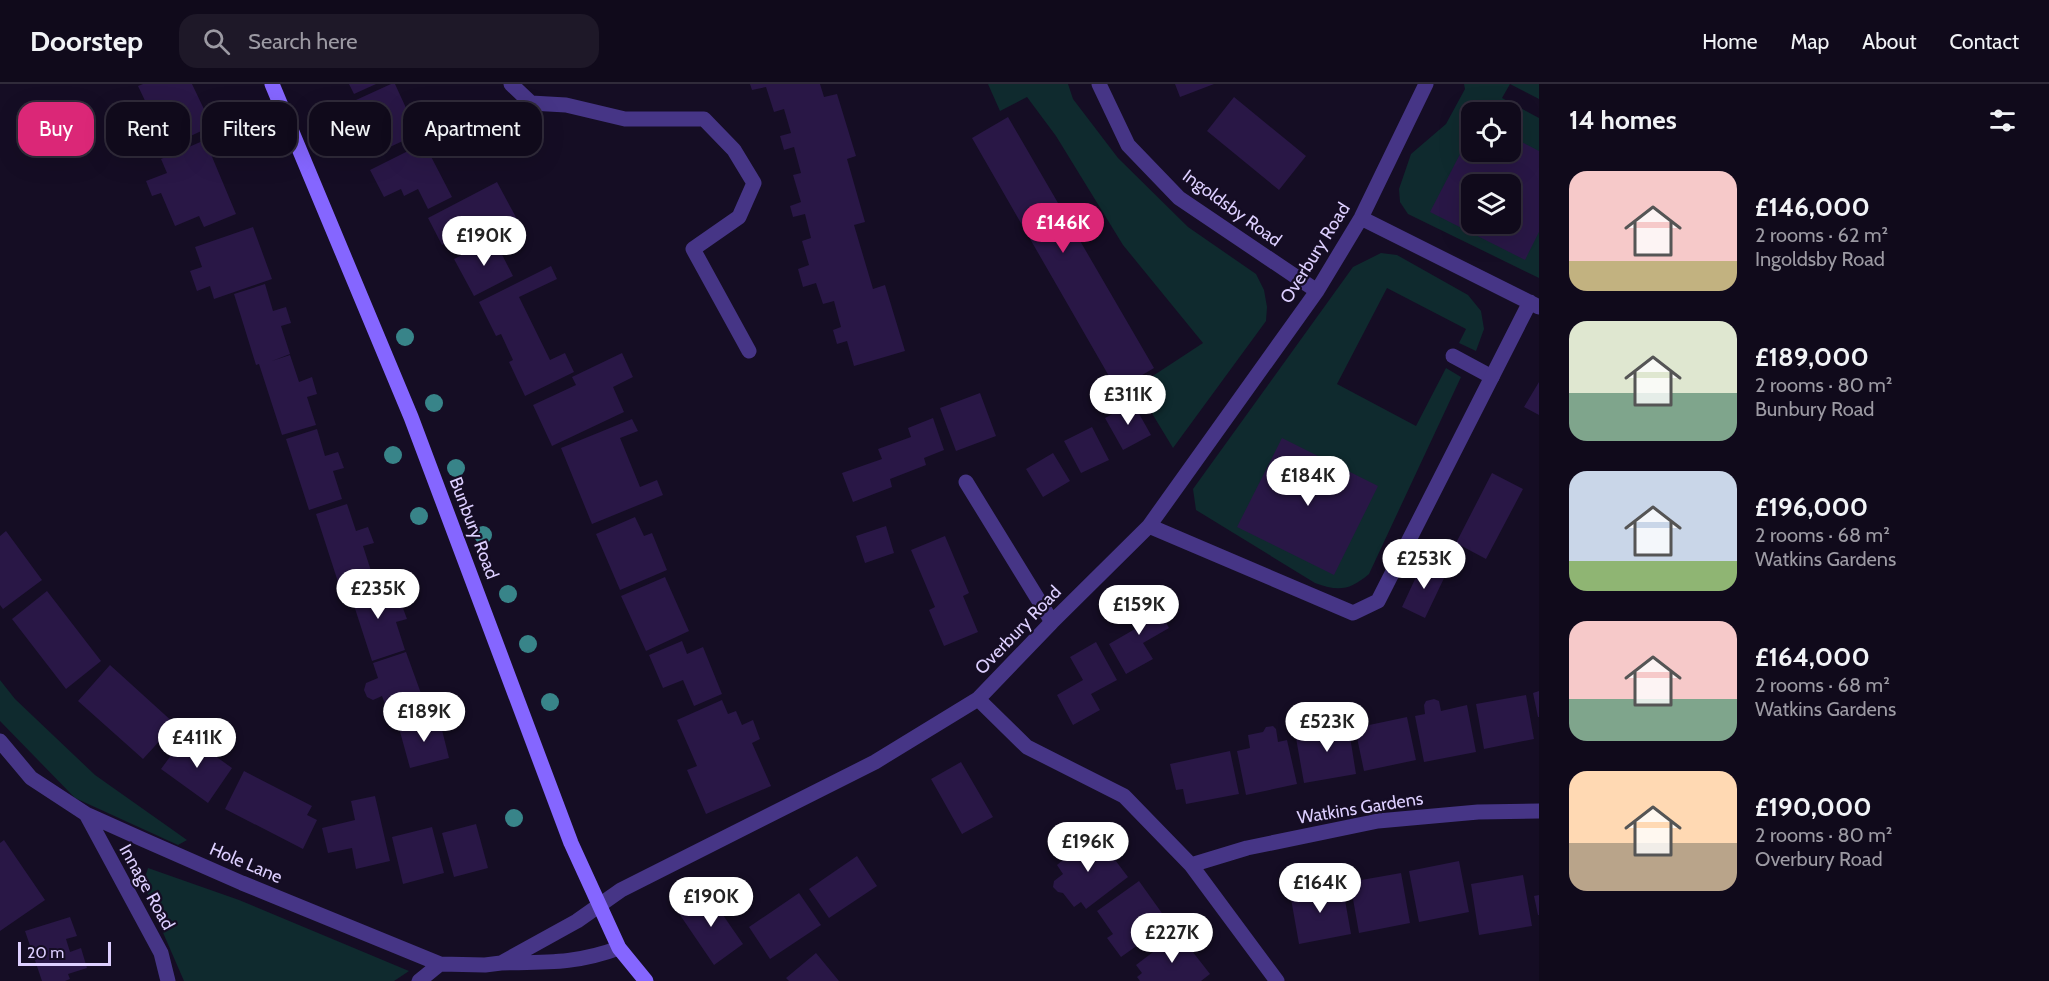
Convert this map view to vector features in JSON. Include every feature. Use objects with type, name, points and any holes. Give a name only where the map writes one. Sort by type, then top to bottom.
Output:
[{"type":"main road","name":"Bunbury Road","points":[[272,84],[411,417],[571,843],[619,948],[646,981]]},
{"type":"street","points":[[511,84],[531,103],[566,105],[625,119],[704,119],[734,150],[754,183],[739,217],[693,249],[749,351]]},
{"type":"street","name":"Ingoldsby Road","points":[[1099,84],[1128,145],[1179,198],[1317,291]]},
{"type":"street","name":"Overbury Road","points":[[599,904],[644,878],[875,762],[978,699],[1149,526],[1317,291],[1361,218],[1426,84]]},
{"type":"street","points":[[1149,526],[1353,613],[1378,601],[1492,377],[1534,305],[1361,218]]},
{"type":"street","points":[[1453,356],[1492,377]]},
{"type":"street","points":[[966,482],[1052,622]]},
{"type":"street","points":[[978,699],[1027,747],[1124,796],[1191,865],[1277,981]]},
{"type":"street","name":"Hole Lane","points":[[0,741],[31,778],[86,814],[242,883],[440,964],[570,962],[619,948]]},
{"type":"street","name":"Watkins Gardens","points":[[1191,865],[1247,848],[1378,821],[1478,812],[1539,811]]},
{"type":"street","name":"Innage Road","points":[[86,814],[161,953],[168,981]]},
{"type":"street","name":"Hole Lane","points":[[501,963],[577,921],[599,904]]},
{"type":"street","points":[[418,981],[440,964]]},
{"type":"green space","points":[[988,84],[1068,84],[1073,99],[1118,158],[1188,227],[1256,274],[1264,290],[1267,307],[1266,321],[1173,448],[1136,387],[1203,343],[1123,245],[1056,136],[1027,97],[1000,111]]},
{"type":"green space","points":[[1464,84],[1510,84],[1502,98],[1509,102],[1461,102],[1461,162],[1521,162],[1521,108],[1539,118],[1539,278],[1408,214],[1400,202],[1399,189],[1411,154],[1446,124],[1465,89]]},
{"type":"green space","points":[[1510,84],[1539,84],[1539,99]]},
{"type":"green space","points":[[1381,253],[1397,255],[1468,295],[1481,311],[1484,329],[1476,351],[1459,343],[1466,329],[1387,288],[1337,384],[1416,426],[1446,368],[1461,377],[1369,574],[1350,586],[1331,588],[1315,583],[1196,510],[1193,489],[1353,267]]},
{"type":"green space","points":[[0,680],[15,699],[95,775],[187,840],[178,845],[75,798],[0,721]]},
{"type":"green space","points":[[148,868],[239,900],[409,971],[394,981],[184,981],[151,905],[144,881]]},
{"type":"building","points":[[143,84],[192,84],[202,105],[202,131],[190,136],[190,102],[146,102],[138,86]]},
{"type":"building","points":[[349,84],[376,84],[354,94]]},
{"type":"building","points":[[395,84],[403,102],[403,141],[391,146],[391,102],[357,102],[356,100]]},
{"type":"building","points":[[750,84],[820,84],[824,97],[837,94],[856,156],[847,159],[865,222],[854,225],[873,289],[885,285],[905,351],[854,366],[847,341],[837,344],[833,330],[841,327],[834,301],[823,304],[816,283],[803,287],[798,269],[809,265],[802,241],[811,238],[805,214],[793,217],[790,206],[801,202],[793,175],[801,173],[794,147],[784,150],[780,136],[791,133],[784,109],[774,112],[766,87],[752,90]]},
{"type":"building","points":[[1175,84],[1214,84],[1180,97]]},
{"type":"building","points":[[1234,97],[1306,156],[1279,190],[1207,131]]},
{"type":"building","points":[[1008,117],[1154,368],[1117,390],[972,138]]},
{"type":"building","points":[[202,141],[202,156],[212,156],[236,214],[204,227],[199,216],[175,226],[161,193],[152,196],[146,181],[167,173],[161,159],[168,156],[190,156],[190,146]]},
{"type":"building","points":[[1521,142],[1539,151],[1539,232],[1525,260],[1474,234],[1521,234],[1521,174],[1461,174],[1461,228],[1430,212],[1461,152],[1461,162],[1521,162]]},
{"type":"building","points":[[403,154],[403,156],[431,156],[452,197],[428,209],[418,189],[404,196],[401,189],[384,197],[370,170]]},
{"type":"building","points":[[497,182],[518,221],[479,241],[474,229],[442,245],[428,218]]},
{"type":"building","points":[[253,227],[272,279],[214,299],[210,286],[197,291],[190,271],[202,267],[195,247]]},
{"type":"building","points":[[494,239],[513,276],[474,296],[454,259]]},
{"type":"building","points":[[551,266],[557,279],[519,297],[550,360],[565,353],[574,372],[525,396],[509,362],[513,360],[501,334],[496,336],[479,302]]},
{"type":"building","points":[[265,284],[273,311],[286,307],[291,323],[281,326],[290,354],[272,361],[290,355],[299,382],[312,377],[317,394],[307,397],[316,425],[282,435],[259,364],[256,365],[234,294]]},
{"type":"building","points":[[622,353],[633,377],[613,387],[624,412],[552,446],[533,405],[576,385],[572,377]]},
{"type":"building","points":[[1539,382],[1539,415],[1524,407]]},
{"type":"building","points":[[980,393],[996,436],[956,451],[940,408]]},
{"type":"building","points":[[1133,403],[1151,435],[1123,450],[1105,418]]},
{"type":"building","points":[[933,418],[944,450],[924,458],[926,465],[890,479],[892,487],[853,502],[842,473],[882,459],[878,449],[911,437],[908,428]]},
{"type":"building","points":[[632,419],[638,431],[620,438],[640,487],[657,480],[663,495],[592,524],[561,448]]},
{"type":"building","points":[[1092,427],[1109,460],[1081,473],[1064,441]]},
{"type":"building","points":[[317,429],[325,456],[338,452],[344,468],[333,471],[342,499],[309,510],[286,439]]},
{"type":"building","points":[[1282,438],[1378,486],[1334,575],[1237,527]]},
{"type":"building","points":[[1053,453],[1070,481],[1043,497],[1026,469]]},
{"type":"building","points":[[1492,473],[1523,489],[1486,559],[1456,543]]},
{"type":"building","points":[[347,504],[356,531],[368,527],[374,543],[363,546],[372,574],[339,585],[316,514]]},
{"type":"building","points":[[635,517],[644,536],[652,533],[667,570],[620,590],[596,534]]},
{"type":"building","points":[[886,526],[894,553],[865,563],[856,536]]},
{"type":"building","points":[[6,531],[42,580],[3,609],[0,605],[0,536]]},
{"type":"building","points":[[945,536],[969,593],[963,596],[978,632],[944,646],[929,610],[935,607],[911,550]]},
{"type":"building","points":[[1423,562],[1446,574],[1425,618],[1402,607]]},
{"type":"building","points":[[665,577],[689,631],[646,651],[621,596]]},
{"type":"building","points":[[380,580],[389,607],[401,603],[407,619],[396,622],[405,650],[372,661],[349,590]]},
{"type":"building","points":[[47,591],[101,661],[66,689],[12,619]]},
{"type":"building","points":[[1152,597],[1169,628],[1143,643],[1153,659],[1126,674],[1109,644],[1135,629],[1125,612]]},
{"type":"building","points":[[682,641],[687,654],[703,647],[722,694],[694,706],[683,680],[663,688],[649,655]]},
{"type":"building","points":[[1096,642],[1117,680],[1091,694],[1100,710],[1073,725],[1057,695],[1083,680],[1070,657]]},
{"type":"building","points":[[406,652],[427,710],[392,722],[382,696],[373,700],[367,697],[364,690],[366,683],[378,678],[373,663]]},
{"type":"building","points":[[110,665],[175,724],[143,759],[78,701]]},
{"type":"building","points":[[1539,691],[1539,717],[1538,717],[1533,693]]},
{"type":"building","points":[[1526,695],[1534,739],[1484,749],[1476,704]]},
{"type":"building","points":[[1434,699],[1439,701],[1441,711],[1467,705],[1476,752],[1424,762],[1415,716],[1425,714],[1426,701]]},
{"type":"building","points":[[722,700],[728,714],[736,711],[742,725],[753,720],[760,739],[752,743],[771,786],[706,814],[687,770],[697,766],[677,720]]},
{"type":"building","points":[[1407,717],[1416,760],[1364,771],[1355,728]]},
{"type":"building","points":[[439,718],[449,758],[410,768],[399,728]]},
{"type":"building","points":[[1347,718],[1356,774],[1304,783],[1296,738],[1322,734],[1320,722]]},
{"type":"building","points":[[1273,726],[1276,729],[1278,742],[1287,740],[1297,784],[1246,795],[1237,751],[1250,748],[1248,735],[1263,732],[1266,727]]},
{"type":"building","points":[[186,735],[232,768],[208,803],[161,769]]},
{"type":"building","points":[[1230,751],[1239,794],[1186,804],[1183,789],[1176,790],[1170,764]]},
{"type":"building","points":[[961,762],[993,817],[962,834],[931,779]]},
{"type":"building","points":[[244,771],[312,806],[307,815],[317,820],[303,849],[225,809]]},
{"type":"building","points":[[375,796],[390,861],[356,869],[352,848],[328,853],[322,828],[355,820],[351,801]]},
{"type":"building","points":[[476,824],[488,868],[454,877],[442,833]]},
{"type":"building","points":[[432,827],[444,873],[403,884],[392,837]]},
{"type":"building","points":[[1097,836],[1128,877],[1086,909],[1081,902],[1074,907],[1063,893],[1053,887],[1054,881],[1063,874],[1057,865],[1065,858],[1061,852],[1074,843],[1079,850]]},
{"type":"building","points":[[4,840],[45,900],[0,931],[0,843]]},
{"type":"building","points":[[857,856],[877,886],[829,918],[809,889]]},
{"type":"building","points":[[1459,861],[1469,912],[1419,922],[1409,871]]},
{"type":"building","points":[[1401,873],[1410,923],[1359,933],[1350,882]]},
{"type":"building","points":[[1523,875],[1532,926],[1479,935],[1471,884]]},
{"type":"building","points":[[1139,881],[1169,923],[1121,957],[1107,938],[1113,934],[1097,911]]},
{"type":"building","points":[[1342,883],[1351,934],[1299,944],[1290,893]]},
{"type":"building","points":[[707,892],[743,944],[714,965],[678,912]]},
{"type":"building","points":[[799,893],[821,925],[770,959],[749,927]]},
{"type":"building","points":[[1539,895],[1539,915],[1538,915],[1534,896]]},
{"type":"building","points":[[70,917],[77,936],[66,939],[70,952],[81,948],[87,968],[68,974],[70,979],[65,981],[42,981],[25,931]]},
{"type":"building","points":[[1178,933],[1210,974],[1201,981],[1140,981],[1137,977],[1142,973],[1136,965]]},
{"type":"building","points":[[816,953],[839,981],[789,981],[786,978]]}]
